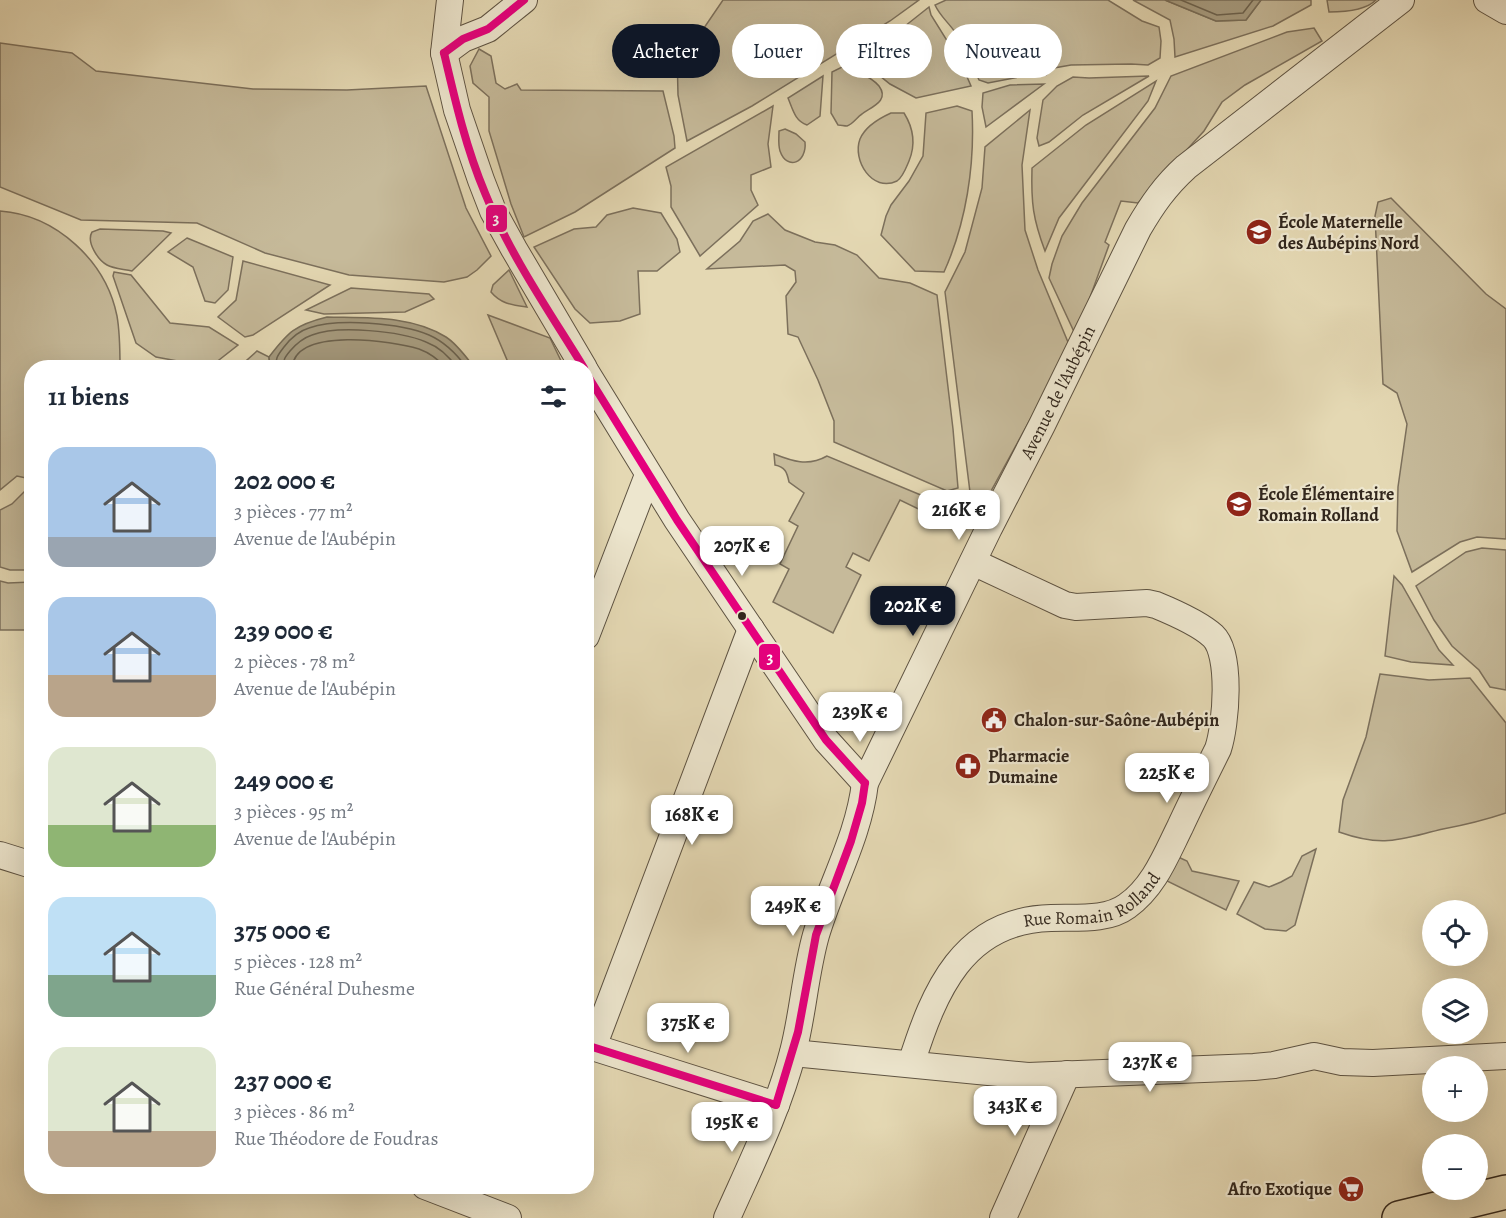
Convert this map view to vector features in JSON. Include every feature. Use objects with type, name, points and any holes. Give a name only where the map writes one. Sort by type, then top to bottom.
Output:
[{"type":"main road","points":[[1399,1218],[1506,1192]]},
{"type":"main road","points":[[1468,1218],[1506,1209]]},
{"type":"street","points":[[450,0],[444,53],[457,110],[481,180],[493,211],[579,360]]},
{"type":"street","points":[[444,53],[463,39],[488,29],[524,0]]},
{"type":"street","name":"Avenue de l'Aubépin","points":[[727,1218],[776,1105],[793,1053],[816,936],[858,821],[865,783],[1138,230],[1168,183],[1401,0]]},
{"type":"street","points":[[1487,0],[1506,11]]},
{"type":"street","points":[[594,385],[648,475],[826,740],[865,783]]},
{"type":"street","points":[[594,615],[648,475]]},
{"type":"street","name":"Rue Romain Rolland","points":[[911,1064],[930,1011],[944,981],[953,967],[984,939],[1002,928],[1037,918],[1087,917],[1112,913],[1126,907],[1139,896],[1157,872],[1218,749],[1224,727],[1223,657],[1214,637],[1156,605],[1147,603],[1076,607],[1065,605],[973,562]]},
{"type":"street","points":[[594,1036],[752,629]]},
{"type":"street","points":[[0,855],[24,862]]},
{"type":"street","points":[[594,1047],[776,1105]]},
{"type":"street","points":[[793,1053],[1028,1076],[1274,1065],[1314,1056],[1356,1063],[1506,1056]]},
{"type":"street","points":[[1003,1218],[1066,1074]]},
{"type":"street","points":[[445,1194],[508,1218]]},
{"type":"shaded area","points":[[723,0],[919,0],[885,24],[836,24],[836,54],[824,62],[824,24],[732,24],[732,78],[797,78],[752,106],[687,141],[678,95],[678,78],[720,78],[720,24],[707,24]]},
{"type":"shaded area","points":[[946,0],[1108,0],[1142,21],[1159,27],[1160,58],[1148,65],[1062,67],[1062,24],[949,24],[935,5]]},
{"type":"shaded area","points":[[1133,0],[1165,0],[1216,21],[1246,20],[1261,0],[1311,0],[1311,5],[1273,26],[1175,57],[1170,20]]},
{"type":"shaded area","points":[[1327,0],[1376,0],[1360,9],[1329,12]]},
{"type":"shaded area","points":[[929,7],[931,15],[944,36],[944,78],[968,78],[971,86],[916,98],[883,78],[932,78],[932,24],[908,24]]},
{"type":"shaded area","points":[[1314,28],[1322,41],[1245,85],[1222,102],[1204,131],[1138,203],[1121,201],[1105,242],[1109,245],[1076,336],[1049,278],[1062,236],[1082,203],[1155,108],[1171,76],[1287,32]]},
{"type":"shaded area","points":[[0,43],[72,53],[96,71],[253,89],[347,90],[426,86],[466,208],[491,256],[467,277],[444,282],[349,275],[265,253],[197,223],[81,220],[0,187]]},
{"type":"shaded area","points":[[479,49],[491,56],[496,83],[505,89],[517,84],[521,90],[663,91],[675,148],[575,212],[524,237],[511,204],[489,131],[489,97],[473,83],[470,66]]},
{"type":"shaded area","points":[[836,70],[836,78],[869,78],[882,91],[881,100],[851,124],[838,125],[831,113],[832,72]]},
{"type":"shaded area","points":[[1149,76],[1083,115],[1049,142],[1039,146],[1037,138],[1043,100],[1057,86],[1073,77]]},
{"type":"shaded area","points":[[823,78],[820,116],[807,125],[797,118],[788,98]]},
{"type":"shaded area","points":[[978,78],[1014,78],[988,83]]},
{"type":"shaded area","points":[[1156,81],[1148,101],[1059,218],[1045,251],[1034,211],[1032,168],[1086,125]]},
{"type":"shaded area","points":[[1044,84],[986,127],[982,107],[983,93],[1010,85]]},
{"type":"shaded area","points":[[773,106],[768,144],[771,167],[751,175],[751,190],[758,205],[700,256],[671,207],[671,186],[666,167]]},
{"type":"shaded area","points":[[957,106],[972,111],[973,132],[967,194],[958,234],[944,272],[915,271],[881,235],[891,205],[909,181],[923,156],[926,113]]},
{"type":"shaded area","points":[[1030,110],[1022,165],[1025,230],[1038,270],[1070,347],[991,491],[977,494],[970,492],[945,292],[965,252],[982,188],[985,147]]},
{"type":"shaded area","points":[[891,113],[904,113],[912,131],[913,143],[903,175],[897,181],[888,184],[872,179],[866,172],[858,147],[865,131]]},
{"type":"shaded area","points":[[785,129],[796,134],[805,142],[803,155],[796,162],[787,161],[780,151],[779,131]]},
{"type":"shaded area","points":[[1391,198],[1486,294],[1506,309],[1506,539],[1477,537],[1460,542],[1412,572],[1397,531],[1398,487],[1407,424],[1397,393],[1383,384],[1375,216],[1378,202]]},
{"type":"shaded area","points":[[633,208],[661,213],[677,239],[680,252],[657,271],[638,271],[640,314],[620,321],[590,323],[575,309],[534,247],[574,229],[596,227],[607,215]]},
{"type":"shaded area","points":[[0,211],[21,214],[59,231],[90,260],[102,277],[117,316],[120,360],[24,360],[24,478],[17,476],[0,490]]},
{"type":"shaded area","points":[[768,214],[785,230],[815,242],[835,245],[857,255],[879,278],[910,283],[937,295],[958,488],[947,491],[834,442],[834,421],[818,380],[798,337],[788,334],[786,296],[796,282],[795,271],[785,265],[707,269],[740,241],[753,221]]},
{"type":"shaded area","points":[[100,229],[171,233],[132,271],[110,266],[97,255],[92,246],[91,236],[92,232]]},
{"type":"shaded area","points":[[187,238],[233,257],[228,290],[215,303],[205,301],[193,267],[168,252]]},
{"type":"shaded area","points":[[243,261],[330,285],[253,335],[245,337],[218,317],[236,300]]},
{"type":"shaded area","points":[[509,270],[527,307],[512,305],[491,292],[493,285]]},
{"type":"shaded area","points":[[114,272],[131,275],[170,323],[209,327],[238,345],[219,360],[172,360],[156,357],[136,343],[113,276]]},
{"type":"shaded area","points":[[351,288],[429,294],[434,299],[405,312],[324,314],[306,310]]},
{"type":"shaded area","points":[[488,315],[550,338],[561,360],[507,360]]},
{"type":"shaded area","points":[[257,351],[269,357],[269,360],[247,360]]},
{"type":"shaded area","points":[[774,454],[794,461],[807,462],[827,456],[940,503],[935,517],[900,500],[869,561],[853,553],[846,567],[861,575],[833,633],[773,602],[789,569],[780,564],[798,526],[789,521],[804,493],[789,482],[783,469],[775,465]]},
{"type":"shaded area","points":[[24,492],[24,570],[0,567],[0,510],[12,504]]},
{"type":"shaded area","points":[[1482,548],[1506,550],[1506,690],[1490,687],[1479,670],[1452,646],[1434,620],[1416,586],[1466,552]]},
{"type":"shaded area","points":[[1394,576],[1402,585],[1439,650],[1453,665],[1411,662],[1385,656]]},
{"type":"shaded area","points":[[0,581],[24,582],[24,630],[0,630]]},
{"type":"shaded area","points":[[1380,674],[1429,680],[1470,678],[1506,723],[1506,813],[1403,839],[1368,840],[1339,832],[1343,800],[1366,737]]},
{"type":"shaded area","points":[[1316,849],[1295,925],[1286,931],[1265,929],[1237,914],[1254,882],[1269,887],[1281,882],[1292,876],[1302,856]]},
{"type":"shaded area","points":[[1176,856],[1187,861],[1192,871],[1239,881],[1226,910],[1163,879]]},
{"type":"water","points":[[1165,0],[1261,0],[1246,20],[1216,21]]},
{"type":"water","points":[[327,317],[403,321],[446,337],[468,360],[269,360],[269,357],[287,335],[307,323]]},
{"type":"transit line","name":"3","points":[[444,53],[463,39],[488,29],[524,0]]},
{"type":"transit line","name":"3","points":[[444,53],[467,141],[478,176],[495,216],[531,282],[579,360]]},
{"type":"transit line","name":"3","points":[[594,386],[677,520],[826,740],[865,783]]},
{"type":"transit line","name":"3","points":[[776,1105],[798,1032],[816,935],[851,841],[865,783]]},
{"type":"transit line","name":"3","points":[[594,1048],[776,1105]]},
{"type":"place","name":"École Maternelle des Aubépins Nord","points":[[1259,232]]},
{"type":"place","name":"École Élémentaire Romain Rolland","points":[[1239,504]]},
{"type":"place","name":"Chalon-sur-Saône-Aubépin","points":[[994,720]]},
{"type":"place","name":"Pharmacie Dumaine","points":[[968,766]]},
{"type":"place","name":"Afro Exotique","points":[[1351,1189]]}]
